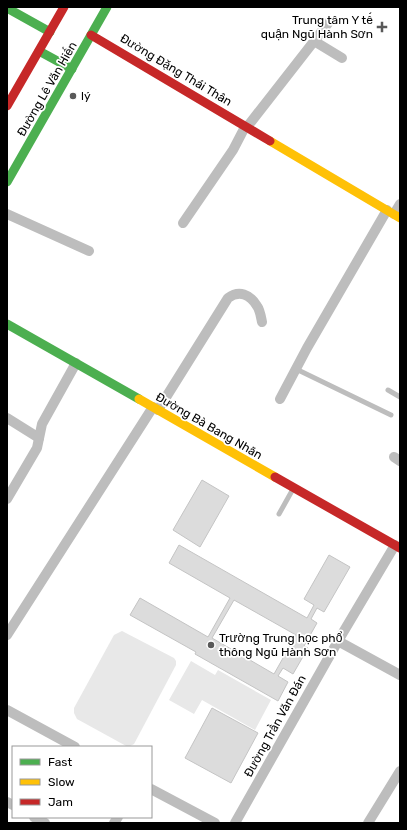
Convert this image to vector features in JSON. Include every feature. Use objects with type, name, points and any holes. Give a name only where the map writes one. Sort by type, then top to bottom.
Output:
[{"type":"street","points":[[7,106],[64,7]]},
{"type":"street","name":"Đường Lê Văn Hiến","points":[[7,182],[107,7]]},
{"type":"street","points":[[7,8],[50,32]]},
{"type":"street","points":[[183,223],[234,150],[246,127],[329,22]]},
{"type":"street","name":"Đường Đặng Thái Thân","points":[[91,35],[394,214]]},
{"type":"street","points":[[314,41],[342,58]]},
{"type":"street","points":[[39,51],[72,69]]},
{"type":"street","points":[[280,399],[296,368],[400,204]]},
{"type":"street","points":[[7,214],[89,251]]},
{"type":"street","points":[[7,635],[228,298],[233,294],[238,293],[247,297],[258,306],[262,322]]},
{"type":"street","name":"Đường Bà Bang Nhãn","points":[[7,324],[397,547]]},
{"type":"street","points":[[7,499],[31,460],[37,448],[42,424],[76,363]]},
{"type":"street","points":[[7,418],[39,438]]},
{"type":"street","name":"Đường Trần Văn Đán","points":[[235,823],[338,641],[397,547]]},
{"type":"street","points":[[338,641],[400,675]]},
{"type":"street","points":[[7,710],[73,746]]},
{"type":"street","points":[[368,823],[400,771]]},
{"type":"street","points":[[152,790],[215,823]]},
{"type":"street","points":[[36,818],[45,823]]},
{"type":"lane","points":[[296,368],[391,415]]},
{"type":"lane","points":[[388,390],[400,397]]},
{"type":"lane","points":[[279,514],[294,488]]},
{"type":"shaded area","points":[[122,631],[174,658],[176,661],[176,665],[134,744],[130,746],[126,746],[77,719],[74,713],[74,708],[114,635]]},
{"type":"shaded area","points":[[191,661],[215,675],[218,670],[271,700],[255,730],[202,700],[194,714],[169,700]]},
{"type":"building","points":[[202,480],[229,496],[200,547],[173,530]]},
{"type":"building","points":[[179,545],[307,618],[314,605],[304,599],[329,555],[350,567],[324,612],[317,608],[311,619],[317,623],[304,646],[308,648],[293,674],[283,668],[278,676],[288,682],[278,701],[130,615],[140,598],[208,637],[230,598],[169,563]],"holes":[[[234,600],[296,635],[274,674],[212,638]]]},
{"type":"building","points":[[212,708],[258,733],[231,783],[185,758]]},
{"type":"traffic: fast","points":[[7,182],[107,7]]},
{"type":"traffic: fast","points":[[7,8],[50,32]]},
{"type":"traffic: fast","points":[[39,51],[72,69]]},
{"type":"traffic: fast","points":[[7,324],[139,399]]},
{"type":"traffic: slow","points":[[270,141],[400,218]]},
{"type":"traffic: slow","points":[[139,399],[275,477]]},
{"type":"traffic: jam","points":[[7,106],[64,7]]},
{"type":"traffic: jam","points":[[91,35],[270,141]]},
{"type":"traffic: jam","points":[[275,477],[400,548]]},
{"type":"place","name":"Trung tâm Y tế quận Ngũ Hành Sơn","points":[[382,27]]},
{"type":"place","name":"lý","points":[[73,96]]},
{"type":"place","name":"Trường Trung học phổ thông Ngũ Hành Sơn","points":[[211,645]]}]
